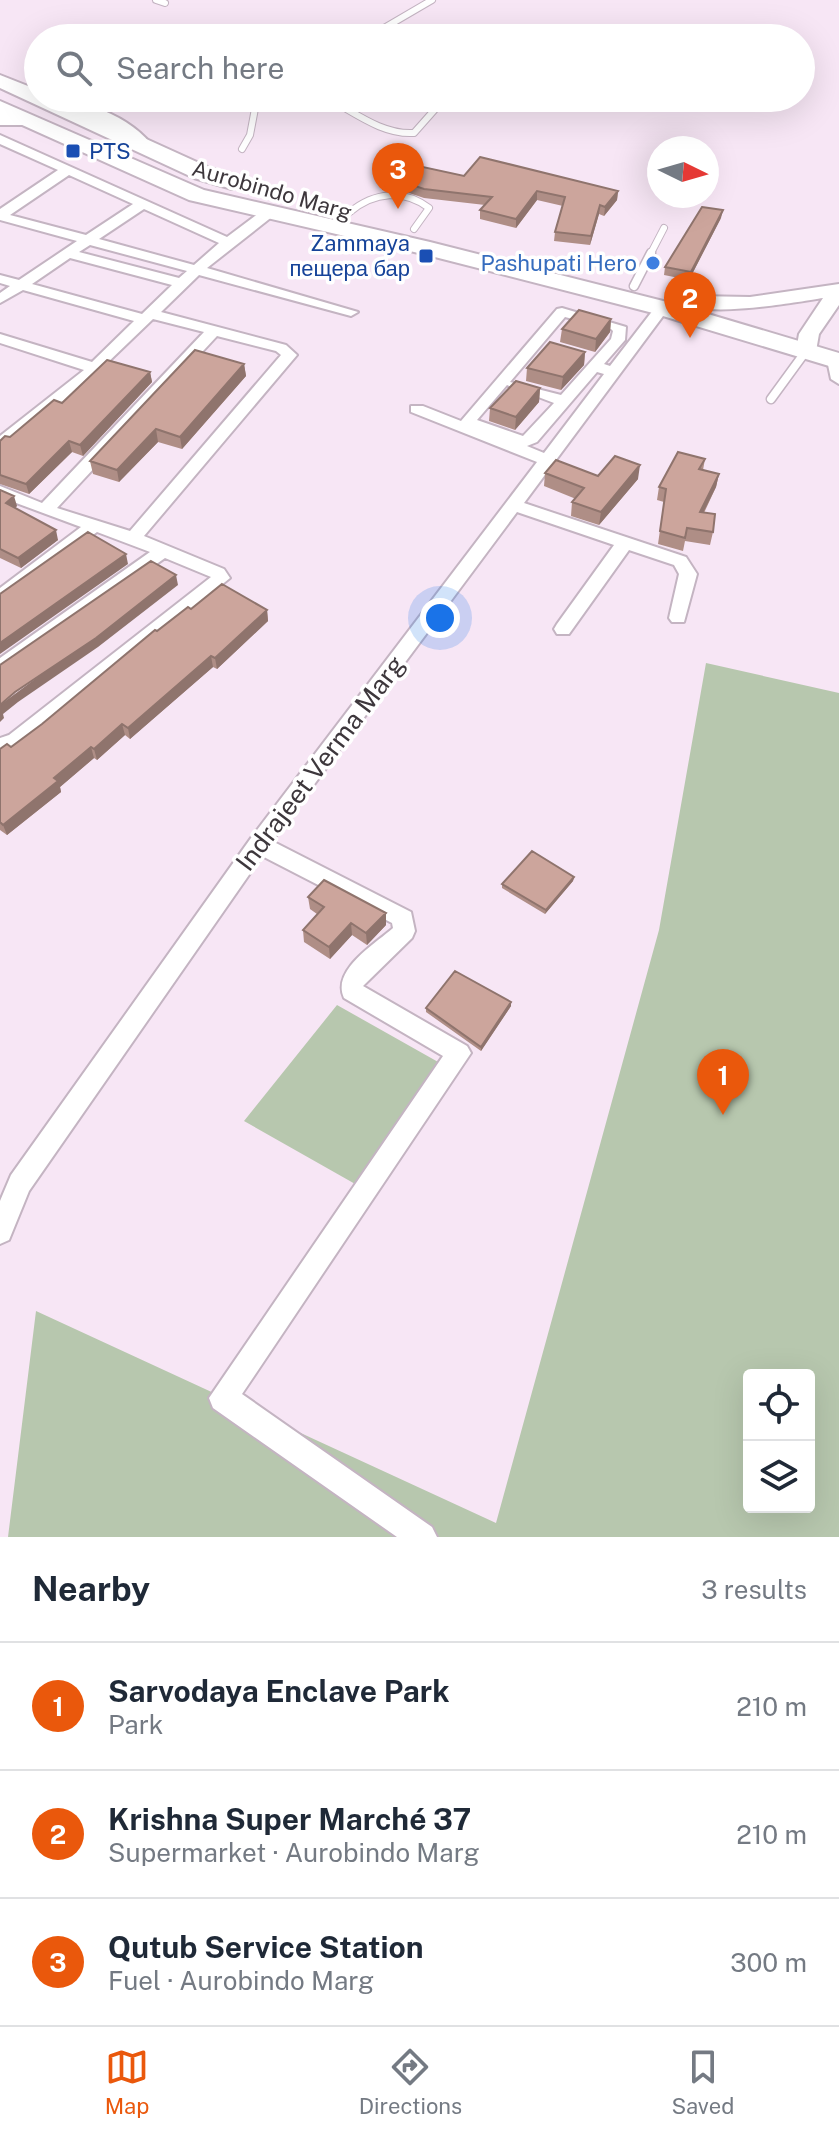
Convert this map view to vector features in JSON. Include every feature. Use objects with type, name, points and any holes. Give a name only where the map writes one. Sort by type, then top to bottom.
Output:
[{"type":"highway","name":"Aurobindo Marg","points":[[0,81],[24,91]]},
{"type":"highway","name":"Aurobindo Marg","points":[[0,107],[197,195],[430,249],[764,337],[829,348]]},
{"type":"highway","name":"Aurobindo Marg","points":[[70,112],[210,175],[695,302],[829,348]]},
{"type":"main road","points":[[0,120],[25,120]]},
{"type":"main road","points":[[695,302],[761,302],[839,290],[829,348]]},
{"type":"street","points":[[0,139],[228,242]]},
{"type":"street","points":[[0,215],[67,170]]},
{"type":"street","points":[[0,299],[142,204]]},
{"type":"street","points":[[0,444],[94,368],[228,242],[268,213]]},
{"type":"street","points":[[0,215],[351,312]]},
{"type":"street","points":[[67,253],[182,283]]},
{"type":"street","points":[[0,279],[286,351],[288,358],[133,538]]},
{"type":"street","name":"Indrajeet Verma Marg","points":[[0,1231],[20,1183],[258,844],[548,460],[598,364],[662,308]]},
{"type":"street","points":[[562,312],[621,330],[618,340],[598,364],[531,439],[519,442],[471,425],[469,420],[500,381],[541,345],[562,312]]},
{"type":"street","points":[[45,510],[213,331]]},
{"type":"street","points":[[0,338],[94,368]]},
{"type":"street","points":[[500,381],[564,401]]},
{"type":"street","points":[[417,409],[548,460]]},
{"type":"street","points":[[0,491],[45,510],[164,550],[218,573],[221,578],[15,741],[0,745]]},
{"type":"street","points":[[513,505],[680,561],[688,574],[678,618]]},
{"type":"street","points":[[0,597],[94,526]]},
{"type":"street","points":[[563,629],[625,543]]},
{"type":"street","points":[[0,667],[164,550]]},
{"type":"street","points":[[258,844],[403,918],[404,931],[352,980],[352,991],[459,1053],[223,1398],[422,1537]]},
{"type":"lane","points":[[156,0],[165,3]]},
{"type":"lane","points":[[391,24],[432,0]]},
{"type":"lane","points":[[242,149],[250,135],[254,112]]},
{"type":"lane","points":[[354,112],[394,133],[407,135],[414,133],[433,112]]},
{"type":"lane","points":[[634,286],[664,228]]},
{"type":"lane","points":[[771,399],[829,348]]},
{"type":"green space","points":[[706,663],[839,693],[839,1537],[8,1537],[36,1311],[496,1523],[659,930]]},
{"type":"green space","points":[[337,1005],[447,1067],[364,1189],[244,1121]]},
{"type":"building","points":[[480,157],[618,191],[605,207],[600,205],[591,236],[555,232],[565,197],[537,191],[516,219],[480,210],[492,197],[424,189],[400,181],[382,181],[400,162],[464,176]]},
{"type":"building","points":[[701,208],[723,210],[691,272],[665,267]]},
{"type":"building","points":[[579,310],[611,319],[596,339],[562,329]]},
{"type":"building","points":[[550,342],[585,352],[563,377],[527,368]]},
{"type":"building","points":[[195,350],[244,364],[180,437],[156,429],[117,470],[90,461]]},
{"type":"building","points":[[107,360],[150,372],[80,445],[69,441],[26,484],[0,475],[0,441],[5,436],[10,437],[54,400],[62,403]]},
{"type":"building","points":[[516,381],[540,388],[516,417],[490,408]]},
{"type":"building","points":[[678,452],[705,459],[699,469],[719,474],[700,512],[715,514],[713,532],[687,528],[685,538],[660,531],[666,489],[659,487]]},
{"type":"building","points":[[615,456],[640,465],[601,512],[572,502],[584,488],[545,473],[556,460],[598,476]]},
{"type":"building","points":[[0,490],[14,496],[6,503],[56,530],[18,558],[0,549]]},
{"type":"building","points":[[88,532],[126,554],[0,643],[0,594]]},
{"type":"building","points":[[151,561],[176,575],[96,638],[0,705],[0,665]]},
{"type":"building","points":[[222,584],[267,610],[215,658],[211,656],[128,728],[122,724],[94,749],[91,747],[54,778],[58,781],[3,825],[0,822],[0,749],[7,744],[11,747],[42,724],[155,630],[188,607],[191,609]]},
{"type":"building","points":[[532,851],[574,877],[546,910],[502,884]]},
{"type":"building","points":[[324,880],[386,913],[366,933],[351,923],[329,947],[303,930],[324,907],[308,897]]},
{"type":"building","points":[[455,971],[511,1002],[481,1047],[426,1008]]},
{"type":"place","name":"PTS","points":[[73,151]]},
{"type":"place","name":"Qutub Service Station","points":[[398,209]]},
{"type":"place","name":"Zammaya пещера бар","points":[[426,256]]},
{"type":"place","name":"Pashupati Hero","points":[[653,263]]},
{"type":"place","name":"Krishna Super Marché 37","points":[[690,338]]},
{"type":"place","name":"Sarvodaya Enclave Park","points":[[723,1115]]}]
